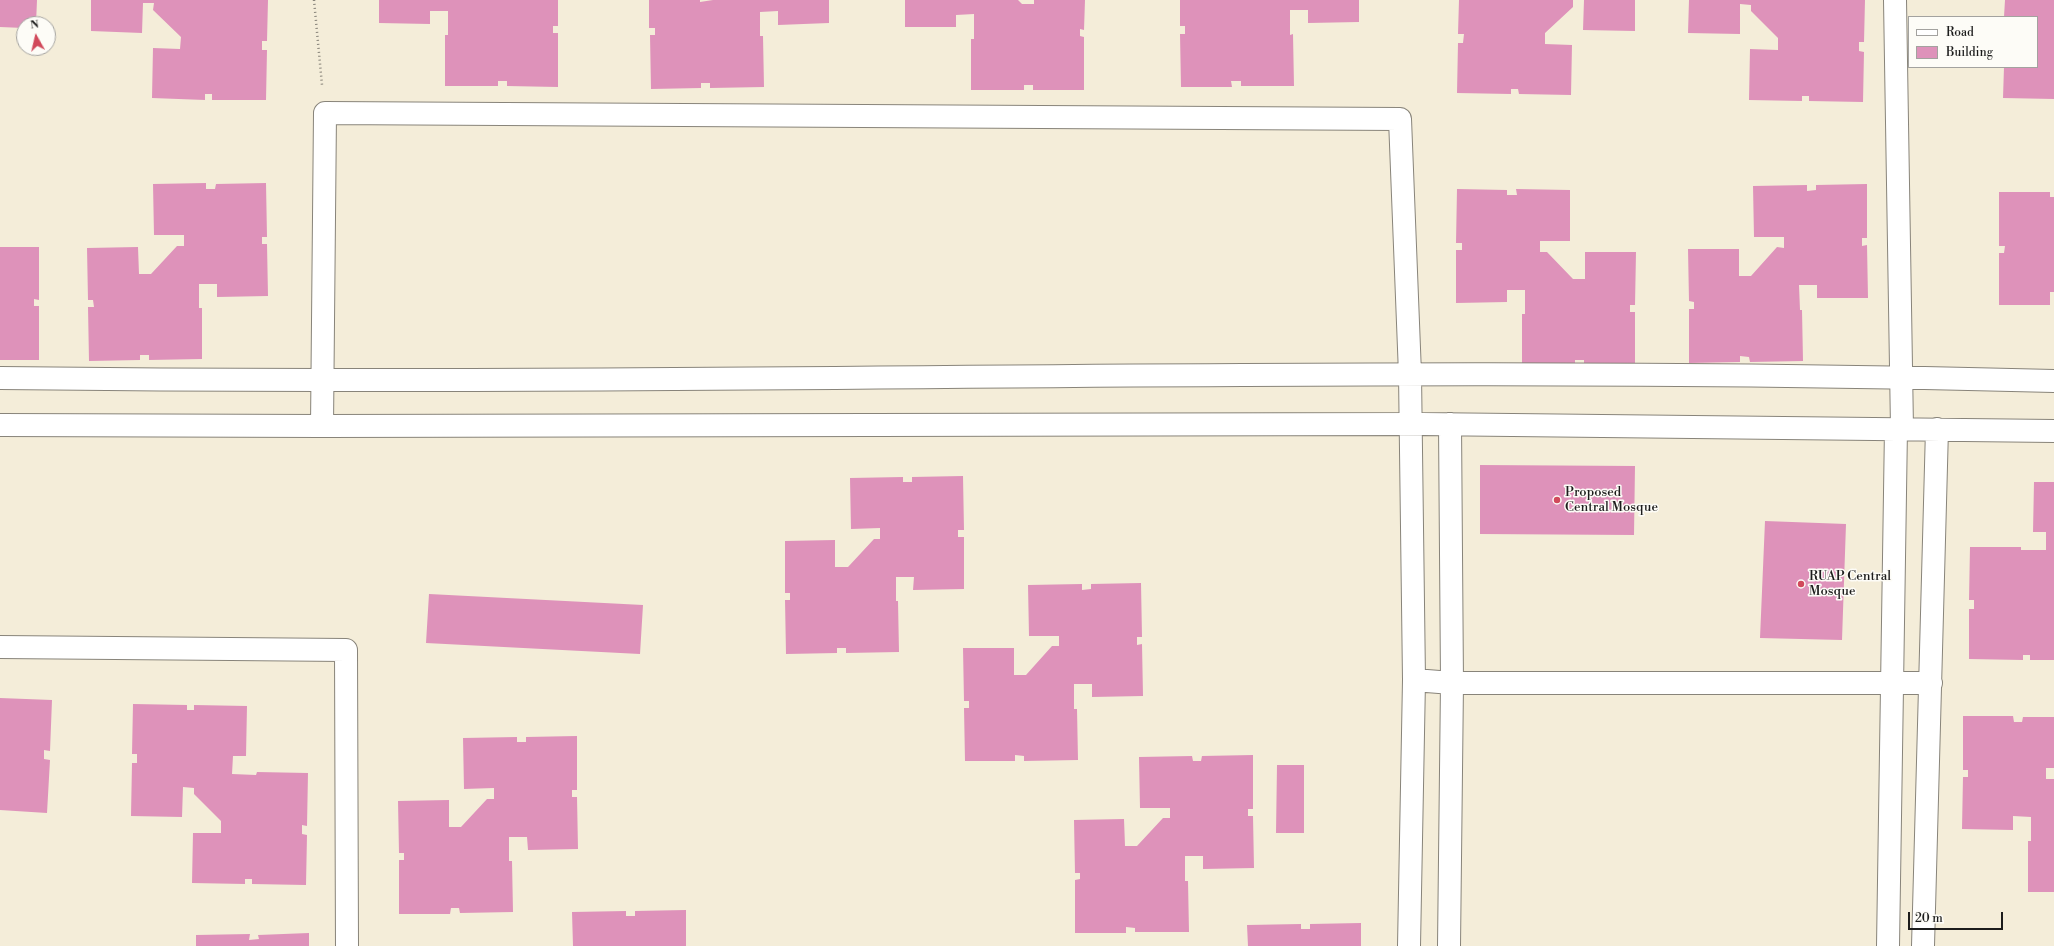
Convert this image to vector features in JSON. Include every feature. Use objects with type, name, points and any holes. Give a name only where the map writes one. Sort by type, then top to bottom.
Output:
[{"type":"street","points":[[1888,946],[1892,683],[1899,428],[1902,377],[1895,0]]},
{"type":"street","points":[[322,426],[324,113],[1400,119],[1410,374],[1414,680],[1409,946]]},
{"type":"street","points":[[0,378],[322,380],[1410,374],[1902,377],[2054,381]]},
{"type":"street","points":[[1449,946],[1452,683],[1450,424]]},
{"type":"street","points":[[0,425],[322,426],[1450,424],[1899,428],[2054,431]]},
{"type":"street","points":[[1923,946],[1937,429]]},
{"type":"street","points":[[0,647],[346,650],[347,946]]},
{"type":"street","points":[[1414,680],[1452,683],[1931,682]]},
{"type":"path","points":[[314,0],[324,113]]},
{"type":"building","points":[[0,0],[37,0],[36,16],[16,16],[16,28],[0,27]]},
{"type":"building","points":[[91,0],[268,0],[267,41],[262,41],[262,50],[267,50],[266,100],[212,100],[212,94],[205,94],[205,100],[152,98],[153,48],[180,49],[181,37],[153,10],[154,3],[143,3],[142,33],[91,31]]},
{"type":"building","points":[[379,0],[558,0],[558,26],[553,26],[553,33],[558,33],[558,87],[507,86],[507,81],[498,81],[498,86],[445,86],[445,35],[448,35],[448,11],[430,11],[430,24],[379,23]]},
{"type":"building","points":[[649,0],[700,0],[700,2],[713,0],[829,0],[829,23],[778,25],[778,11],[760,12],[760,36],[763,36],[764,87],[710,88],[710,83],[701,83],[701,88],[651,89],[650,35],[655,35],[655,28],[649,28]]},
{"type":"building","points":[[905,0],[1018,0],[1022,4],[1034,4],[1034,0],[1085,0],[1084,30],[1080,29],[1080,36],[1084,37],[1084,90],[1033,90],[1033,85],[1024,85],[1024,90],[971,90],[971,39],[974,39],[974,14],[956,15],[956,27],[905,27]]},
{"type":"building","points":[[1180,0],[1359,0],[1359,22],[1308,23],[1308,10],[1290,10],[1290,35],[1293,34],[1294,86],[1241,86],[1241,81],[1231,81],[1232,87],[1181,87],[1180,34],[1185,34],[1185,26],[1180,26]]},
{"type":"building","points":[[1459,0],[1573,0],[1573,7],[1545,33],[1545,44],[1572,45],[1571,95],[1519,94],[1518,89],[1511,89],[1511,94],[1457,93],[1458,43],[1463,43],[1464,34],[1458,34]]},
{"type":"building","points":[[1584,0],[1635,0],[1635,31],[1583,30]]},
{"type":"building","points":[[1689,0],[1865,0],[1864,42],[1859,42],[1859,51],[1864,52],[1863,102],[1809,101],[1809,96],[1802,96],[1802,101],[1749,100],[1750,49],[1778,50],[1778,38],[1751,11],[1751,5],[1740,4],[1740,34],[1688,33]]},
{"type":"building","points":[[2005,0],[2054,0],[2054,99],[2003,98],[2004,68],[2038,68],[2038,16],[2004,16]]},
{"type":"building","points":[[206,183],[206,189],[215,189],[216,184],[266,183],[267,237],[262,237],[262,244],[267,244],[268,296],[217,297],[217,284],[199,284],[199,308],[202,308],[202,359],[149,360],[149,355],[140,355],[140,360],[89,361],[88,307],[94,307],[93,300],[88,300],[87,248],[138,247],[139,274],[151,274],[177,246],[184,246],[184,235],[154,235],[153,184]]},
{"type":"building","points":[[1867,184],[1867,238],[1862,238],[1862,246],[1867,245],[1868,298],[1817,298],[1817,285],[1799,285],[1800,310],[1802,310],[1803,361],[1750,362],[1749,357],[1740,356],[1740,362],[1689,363],[1689,309],[1694,309],[1694,302],[1689,301],[1688,249],[1739,249],[1739,276],[1751,276],[1777,247],[1784,248],[1784,237],[1754,237],[1753,186],[1807,185],[1807,191],[1816,190],[1816,185]]},
{"type":"building","points":[[1457,189],[1507,190],[1507,195],[1517,195],[1516,189],[1570,190],[1570,241],[1540,241],[1540,252],[1547,252],[1573,279],[1585,279],[1585,252],[1636,252],[1635,305],[1630,305],[1630,312],[1635,312],[1635,365],[1584,365],[1584,360],[1575,360],[1575,365],[1522,365],[1522,314],[1525,314],[1525,290],[1507,290],[1507,302],[1456,303],[1456,250],[1462,250],[1462,243],[1456,243]]},
{"type":"building","points":[[1999,192],[2050,192],[2050,197],[2054,197],[2054,292],[2050,292],[2050,305],[1999,305],[1999,253],[2004,253],[2005,246],[1999,246]]},
{"type":"building","points":[[0,247],[39,247],[39,300],[34,299],[34,306],[39,306],[39,360],[0,360]]},
{"type":"building","name":"Proposed Central Mosque","points":[[1480,465],[1635,466],[1634,535],[1480,534]]},
{"type":"building","points":[[963,476],[964,530],[958,530],[958,537],[964,537],[964,589],[913,590],[914,577],[896,577],[899,652],[846,653],[846,648],[837,648],[837,653],[786,654],[785,600],[790,600],[790,593],[785,593],[785,541],[835,540],[835,567],[848,567],[874,539],[880,539],[880,528],[851,529],[850,478],[903,477],[903,482],[912,482],[912,477]]},
{"type":"building","points":[[2034,482],[2054,482],[2054,660],[2030,660],[2030,655],[2023,655],[2023,660],[1969,659],[1969,609],[1974,609],[1974,600],[1969,600],[1970,547],[2021,547],[2021,550],[2046,550],[2046,532],[2033,532]]},
{"type":"building","name":"RUAP Central Mosque","points":[[1765,521],[1846,524],[1842,640],[1760,638]]},
{"type":"building","points":[[1141,583],[1142,637],[1137,637],[1137,645],[1142,644],[1143,696],[1092,697],[1092,684],[1074,684],[1074,709],[1077,709],[1078,760],[1024,761],[1024,756],[1015,755],[1015,761],[965,761],[964,708],[969,708],[969,701],[964,701],[963,648],[1014,648],[1014,675],[1026,675],[1052,646],[1059,646],[1059,636],[1029,636],[1028,585],[1082,584],[1082,590],[1091,589],[1091,584]]},
{"type":"building","points":[[429,594],[643,605],[640,654],[426,643]]},
{"type":"building","points":[[0,698],[52,700],[50,751],[44,750],[44,759],[50,760],[47,813],[0,810]]},
{"type":"building","points":[[133,704],[187,705],[187,710],[194,710],[194,705],[247,706],[246,756],[233,756],[232,774],[256,775],[257,772],[308,773],[307,826],[302,825],[302,834],[307,835],[306,885],[252,884],[252,879],[245,879],[245,884],[192,883],[193,833],[221,833],[221,821],[194,794],[194,788],[183,787],[182,817],[131,816],[132,763],[137,763],[137,754],[132,754]]},
{"type":"building","points":[[1963,716],[2013,716],[2014,722],[2022,722],[2023,717],[2054,717],[2054,768],[2046,768],[2046,779],[2054,779],[2054,892],[2028,892],[2028,841],[2031,841],[2031,817],[2013,816],[2013,830],[1962,829],[1963,777],[1968,777],[1968,770],[1963,770]]},
{"type":"building","points":[[577,736],[577,790],[572,790],[572,797],[577,797],[578,849],[528,850],[527,837],[509,837],[509,861],[512,861],[513,912],[460,913],[459,908],[451,908],[450,914],[399,914],[399,860],[404,860],[404,853],[399,853],[398,801],[449,800],[449,827],[461,827],[487,799],[494,799],[494,788],[464,789],[463,738],[517,737],[517,742],[526,742],[526,737]]},
{"type":"building","points":[[1253,755],[1253,809],[1248,809],[1248,816],[1253,816],[1254,868],[1203,869],[1203,856],[1185,856],[1185,881],[1188,881],[1189,932],[1135,932],[1135,928],[1126,927],[1126,933],[1075,933],[1075,880],[1080,879],[1080,873],[1075,873],[1074,820],[1124,819],[1125,846],[1137,846],[1163,818],[1170,818],[1170,808],[1140,808],[1139,757],[1192,756],[1193,761],[1201,761],[1202,756]]},
{"type":"building","points":[[1277,765],[1304,765],[1304,833],[1276,833]]},
{"type":"building","points":[[686,910],[686,946],[573,946],[572,912],[626,911],[626,916],[635,916],[635,911]]},
{"type":"building","points":[[1361,923],[1361,946],[1248,946],[1247,925],[1301,924],[1301,929],[1310,929],[1310,924]]},
{"type":"building","points":[[309,933],[309,946],[196,946],[196,935],[250,934],[249,940],[259,939],[258,935]]},
{"type":"place","name":"Proposed Central Mosque","points":[[1557,500]]},
{"type":"place","name":"RUAP Central Mosque","points":[[1801,584]]}]
